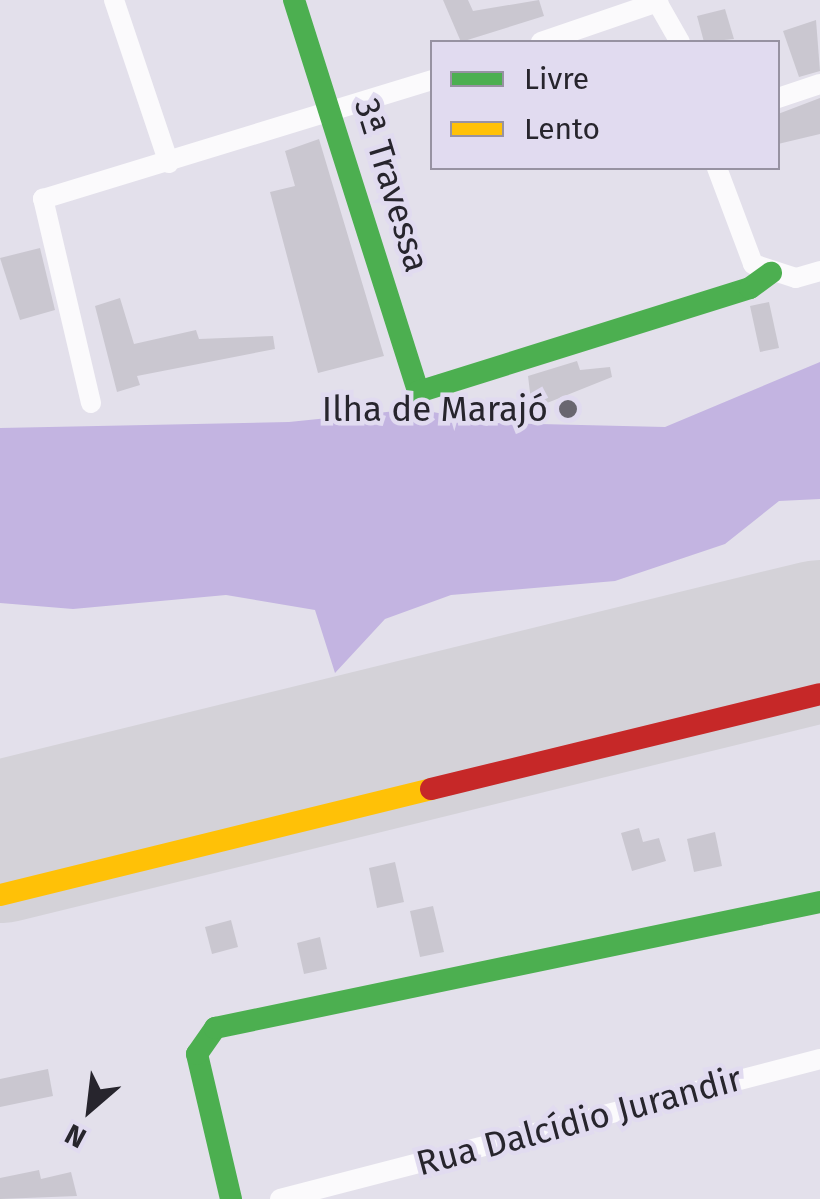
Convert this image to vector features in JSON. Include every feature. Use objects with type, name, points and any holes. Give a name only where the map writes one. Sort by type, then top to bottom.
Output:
[{"type":"street","points":[[114,0],[169,162]]},
{"type":"street","name":"3ª Travessa","points":[[294,0],[334,114],[418,392],[750,288],[762,268]]},
{"type":"street","points":[[547,40],[657,1],[679,40]]},
{"type":"street","points":[[91,403],[43,199],[334,114],[430,81]]},
{"type":"street","points":[[780,97],[820,84]]},
{"type":"street","points":[[719,170],[762,268],[820,271]]},
{"type":"street","points":[[0,894],[820,694]]},
{"type":"street","points":[[231,1199],[197,1054],[215,1028],[820,902]]},
{"type":"street","name":"Rua Dalcídio Jurandir","points":[[280,1199],[820,1059]]},
{"type":"shaded area","points":[[820,362],[820,499],[779,501],[725,544],[615,581],[451,595],[385,619],[335,673],[315,610],[226,595],[73,609],[0,603],[0,428],[289,422],[416,409],[494,423],[665,427]]},
{"type":"building","points":[[443,0],[468,0],[473,11],[539,0],[544,16],[460,40]]},
{"type":"building","points":[[725,9],[734,39],[703,40],[697,16]]},
{"type":"building","points":[[816,20],[820,71],[799,77],[783,31]]},
{"type":"building","points":[[820,98],[820,134],[780,144],[780,113]]},
{"type":"building","points":[[319,139],[384,356],[318,373],[270,192],[295,186],[285,151]]},
{"type":"building","points":[[40,248],[55,310],[20,320],[0,258]]},
{"type":"building","points":[[120,298],[134,344],[196,330],[199,339],[273,336],[275,349],[137,376],[140,385],[117,392],[95,306]]},
{"type":"building","points":[[769,302],[779,348],[760,352],[750,306]]},
{"type":"building","points":[[577,361],[580,370],[610,367],[612,377],[532,409],[528,376]]},
{"type":"building","points":[[639,828],[643,842],[659,838],[666,861],[632,871],[621,833]]},
{"type":"building","points":[[715,832],[722,866],[694,872],[687,839]]},
{"type":"building","points":[[395,862],[404,902],[377,908],[369,868]]},
{"type":"building","points":[[433,906],[444,952],[420,957],[410,911]]},
{"type":"building","points":[[231,920],[238,947],[212,954],[205,927]]},
{"type":"building","points":[[320,937],[327,969],[304,974],[297,943]]},
{"type":"building","points":[[48,1069],[53,1096],[0,1107],[0,1079]]},
{"type":"building","points":[[39,1170],[41,1179],[71,1172],[77,1196],[0,1199],[0,1178]]},
{"type":"runway","points":[[0,842],[820,641]]},
{"type":"traffic: fast","points":[[294,0],[418,392],[750,288],[771,273]]},
{"type":"traffic: fast","points":[[231,1199],[197,1054],[215,1028],[820,902]]},
{"type":"traffic: slow","points":[[0,895],[431,789]]},
{"type":"traffic: jam","points":[[431,789],[820,694]]},
{"type":"place","name":"Ilha de Marajó","points":[[568,409]]}]
